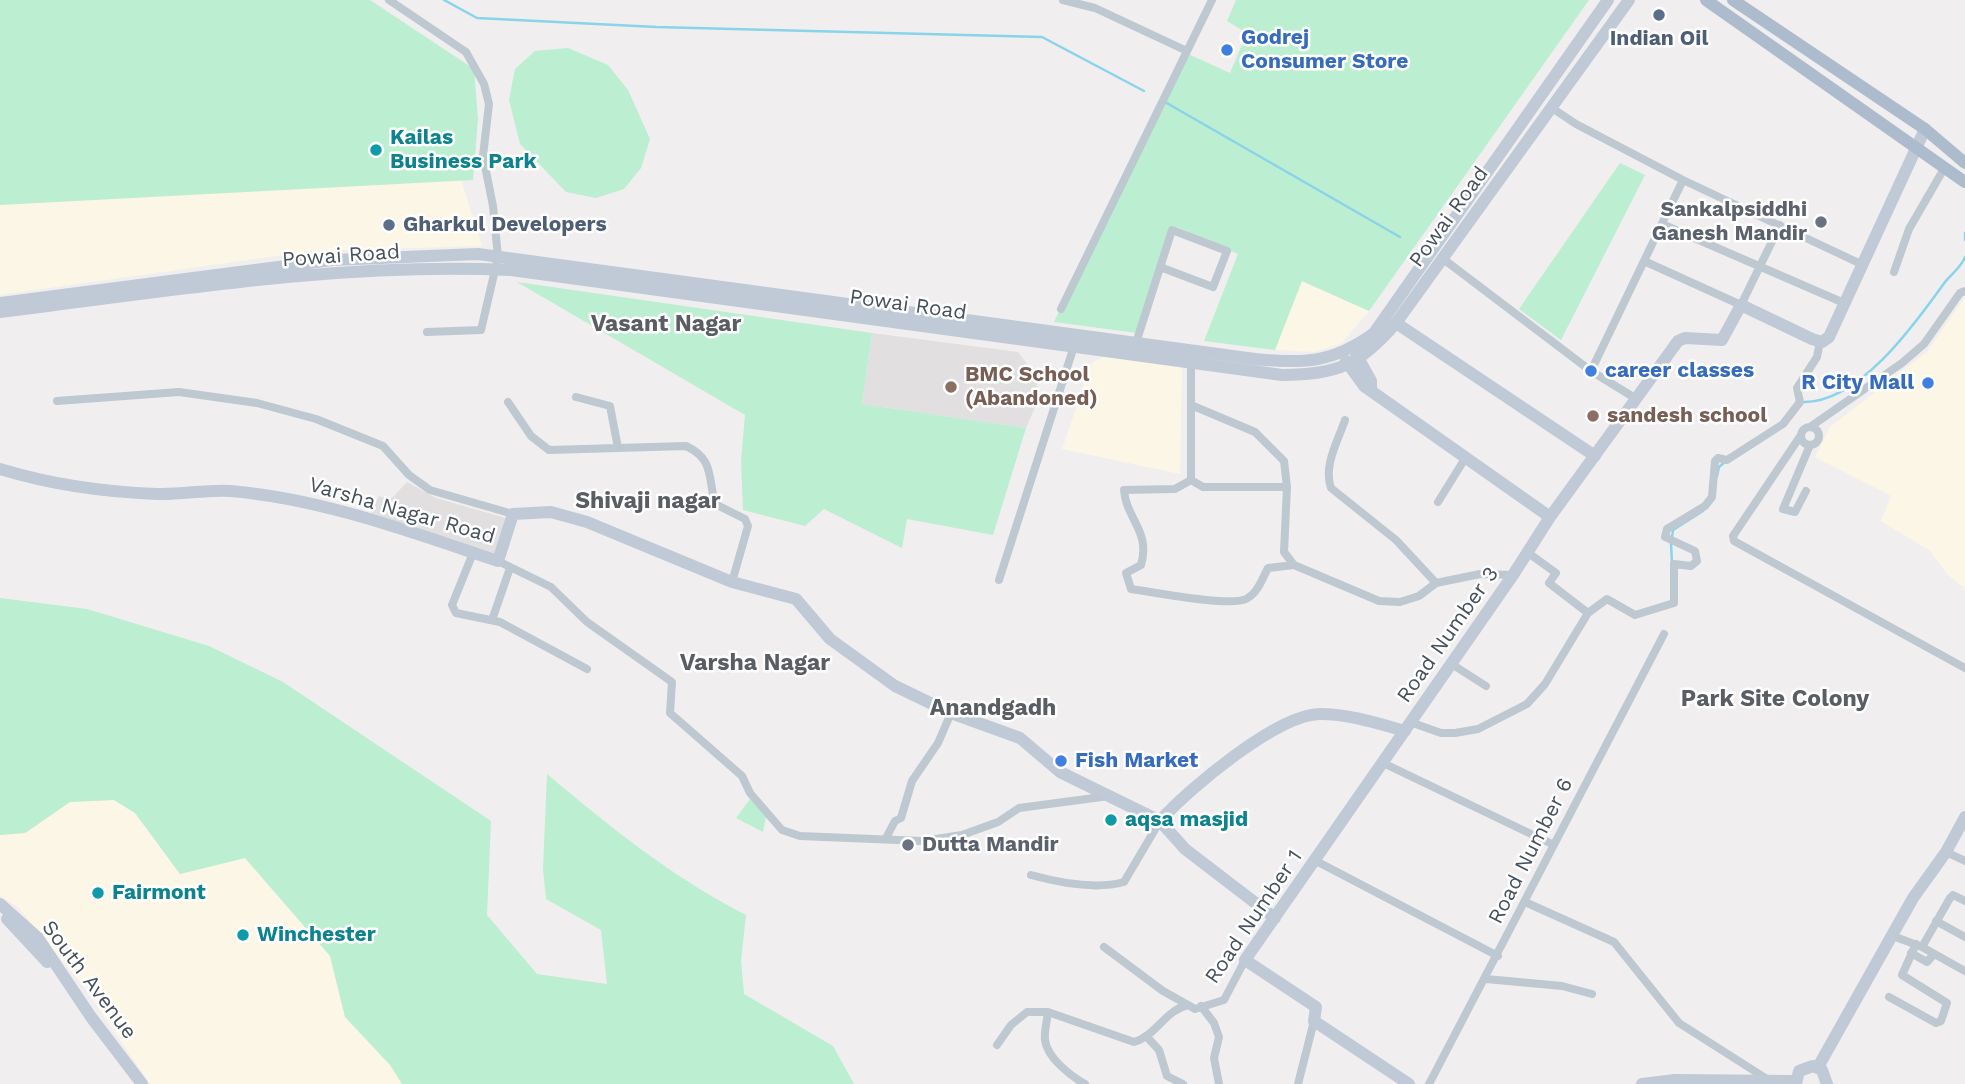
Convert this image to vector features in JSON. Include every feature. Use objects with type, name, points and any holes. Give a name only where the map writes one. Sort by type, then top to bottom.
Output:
[{"type":"main road","points":[[1706,0],[1965,182]]},
{"type":"main road","points":[[1733,0],[1925,129],[1965,163]]},
{"type":"main road","points":[[1755,36],[1765,22]]},
{"type":"street","points":[[389,0],[466,52],[484,84],[489,104],[483,156],[493,206],[497,263],[481,330],[428,332]]},
{"type":"street","points":[[1063,0],[1097,4],[1187,51]]},
{"type":"street","points":[[1062,309],[1212,0]]},
{"type":"street","name":"Powai Road","points":[[1075,341],[1136,343],[1283,362],[1351,357],[1374,333],[1608,0]]},
{"type":"street","name":"Powai Road","points":[[0,312],[320,276],[497,263],[1075,341],[1282,375],[1318,374],[1375,348],[1396,323],[1629,0]]},
{"type":"street","points":[[1552,108],[1576,124],[1683,180],[1861,264]]},
{"type":"street","points":[[1644,261],[1820,341],[1829,337],[1915,145],[1925,129]]},
{"type":"street","points":[[1894,272],[1909,229],[1914,225],[1945,167]]},
{"type":"street","points":[[1591,371],[1683,180]]},
{"type":"street","points":[[1662,224],[1844,303]]},
{"type":"street","points":[[1741,305],[1780,225]]},
{"type":"street","points":[[1136,343],[1160,267],[1173,230],[1227,251],[1213,287],[1160,267]]},
{"type":"street","name":"Powai Road","points":[[0,303],[332,260],[478,254],[497,263]]},
{"type":"street","points":[[1442,258],[1591,371],[1635,398]]},
{"type":"street","points":[[1965,291],[1960,293],[1924,344],[1902,363],[1811,427],[1804,429],[1733,536],[1734,541],[1965,668]]},
{"type":"street","name":"Road Number 3","points":[[1160,821],[1200,781],[1297,718],[1318,714],[1351,716],[1407,727],[1550,517],[1678,341],[1685,338],[1722,340],[1741,305]]},
{"type":"street","points":[[1396,323],[1595,456]]},
{"type":"street","points":[[999,580],[1075,341]]},
{"type":"street","points":[[1407,727],[1441,733],[1478,729],[1527,705],[1545,684],[1588,613],[1607,599],[1635,615],[1674,603],[1674,564],[1691,566],[1697,561],[1695,551],[1665,537],[1667,529],[1705,506],[1712,497],[1715,461],[1718,458],[1727,460],[1783,424],[1800,402],[1797,388],[1817,357],[1820,341]]},
{"type":"street","points":[[1370,383],[1375,348]]},
{"type":"street","points":[[1351,357],[1364,386],[1370,383]]},
{"type":"street","points":[[1191,362],[1191,480]]},
{"type":"street","points":[[1370,383],[1550,517]]},
{"type":"street","points":[[57,401],[179,392],[257,403],[316,419],[383,446],[409,475],[430,490],[513,514],[551,512],[587,522],[732,582],[796,599],[830,639],[895,686],[951,713],[1020,738],[1060,772],[1160,821],[1185,849],[1275,918]]},
{"type":"street","points":[[576,397],[610,406],[618,449]]},
{"type":"street","points":[[508,402],[531,436],[549,450],[687,446],[702,453],[706,460],[715,504],[745,519],[748,526],[732,582]]},
{"type":"street","points":[[1191,405],[1255,432],[1284,461],[1287,487],[1284,552],[1294,565],[1378,601],[1400,602],[1419,596],[1436,583],[1480,574],[1513,575]]},
{"type":"street","points":[[1345,420],[1329,465],[1327,477],[1332,488],[1396,541],[1436,583]]},
{"type":"street","points":[[1801,435],[1804,442],[1810,445],[1816,443],[1819,436],[1817,430],[1811,427]]},
{"type":"street","points":[[1806,491],[1795,512],[1783,509],[1810,445]]},
{"type":"street","points":[[1438,502],[1466,457]]},
{"type":"street","name":"Varsha Nagar Road","points":[[0,468],[33,478],[157,494],[229,491],[298,500],[498,561],[513,514]]},
{"type":"street","points":[[1191,480],[1203,487],[1287,487]]},
{"type":"street","points":[[1191,480],[1175,489],[1124,490],[1125,499],[1139,526],[1145,551],[1141,565],[1126,573],[1131,589],[1215,600],[1245,600],[1256,590],[1268,568],[1294,565]]},
{"type":"street","points":[[473,552],[453,609],[456,613],[492,620],[587,669]]},
{"type":"street","points":[[1527,552],[1556,573],[1549,583],[1588,613]]},
{"type":"street","points":[[498,561],[551,587],[587,622],[672,682],[670,713],[742,776],[750,793],[782,830],[800,836],[922,841],[962,835],[998,822],[1019,808],[1109,796]]},
{"type":"street","points":[[492,620],[510,568]]},
{"type":"street","name":"Road Number 6","points":[[1429,1084],[1664,634]]},
{"type":"street","points":[[1450,663],[1486,686]]},
{"type":"street","points":[[886,838],[895,821],[901,818],[915,774],[937,743],[951,713]]},
{"type":"street","name":"Road Number 1","points":[[1188,1005],[1195,1009],[1223,1000],[1245,960],[1407,727]]},
{"type":"street","points":[[1381,762],[1554,845]]},
{"type":"street","points":[[1818,1067],[1913,898],[1946,852],[1965,817]]},
{"type":"street","points":[[1031,875],[1078,884],[1113,885],[1125,882],[1160,821]]},
{"type":"street","points":[[1946,852],[1965,861]]},
{"type":"street","points":[[1316,861],[1498,956]]},
{"type":"street","points":[[1889,997],[1936,1023],[1941,1021],[1947,1003],[1902,975],[1914,946],[1936,921],[1953,895],[1965,901]]},
{"type":"street","points":[[1525,902],[1614,942],[1679,1023],[1768,1080]]},
{"type":"street","name":"South Avenue","points":[[0,904],[38,938],[96,1024],[142,1084]]},
{"type":"street","points":[[0,914],[45,959],[135,1084]]},
{"type":"street","points":[[1936,921],[1965,937]]},
{"type":"street","points":[[1895,932],[1914,946],[1965,971]]},
{"type":"street","points":[[1104,947],[1163,991],[1188,1005]]},
{"type":"street","points":[[1245,960],[1316,1007],[1298,1084]]},
{"type":"street","points":[[1486,979],[1562,986],[1592,994]]},
{"type":"street","points":[[996,1045],[1027,1012],[1048,1013],[1088,1028],[1111,1032],[1134,1042],[1147,1037],[1174,1010],[1188,1005]]},
{"type":"street","points":[[1201,1006],[1214,1023],[1219,1037],[1214,1058],[1219,1084]]},
{"type":"street","points":[[1048,1013],[1045,1040],[1050,1054],[1075,1079],[1085,1084]]},
{"type":"street","points":[[1314,1021],[1409,1084]]},
{"type":"street","points":[[1147,1037],[1159,1050],[1167,1076],[1183,1084]]},
{"type":"street","points":[[1642,1084],[1768,1080],[1795,1082],[1803,1068],[1818,1067],[1825,1074],[1827,1084]]},
{"type":"shaded area","points":[[459,173],[482,246],[312,251],[0,295],[0,204]]},
{"type":"shaded area","points":[[1301,281],[1369,311],[1342,343],[1315,352],[1275,350]]},
{"type":"shaded area","name":"R City Mall","points":[[1965,297],[1965,589],[1947,574],[1930,551],[1881,521],[1891,496],[1815,457],[1830,427],[1927,352]]},
{"type":"shaded area","name":"BMC School (Abandoned)","points":[[872,333],[1018,352],[1036,376],[1039,398],[1026,428],[862,404]]},
{"type":"shaded area","points":[[1103,356],[1182,367],[1180,474],[1062,449],[1091,364]]},
{"type":"shaded area","points":[[407,482],[436,498],[509,519],[497,554],[371,513],[379,496],[391,499]]},
{"type":"shaded area","points":[[114,800],[135,813],[180,874],[245,858],[330,956],[345,1017],[391,1065],[402,1084],[150,1084],[84,987],[18,907],[0,896],[0,835],[26,833],[70,802]]},
{"type":"green space","points":[[0,0],[370,0],[474,69],[478,119],[473,180],[0,205]]},
{"type":"green space","points":[[1236,0],[1589,0],[1369,311],[1302,281],[1275,350],[1204,341],[1238,254],[1177,227],[1137,333],[1054,322],[1186,53],[1230,73],[1247,33],[1227,21]]},
{"type":"green space","points":[[568,48],[608,65],[628,90],[650,139],[641,168],[624,189],[596,198],[566,192],[520,144],[509,100],[515,69],[535,51]]},
{"type":"green space","points":[[1620,163],[1645,175],[1561,340],[1519,309]]},
{"type":"green space","points":[[517,282],[872,333],[862,404],[1026,428],[993,535],[907,519],[902,548],[824,509],[805,526],[743,510],[741,461],[745,415]]},
{"type":"green space","points":[[0,598],[87,609],[209,646],[283,682],[491,821],[487,915],[537,974],[607,984],[601,930],[546,899],[543,869],[547,774],[642,850],[746,915],[741,961],[744,994],[833,1046],[854,1084],[402,1084],[390,1065],[345,1017],[330,956],[245,858],[180,874],[135,813],[114,800],[70,802],[25,833],[0,835]]},
{"type":"green space","points":[[750,799],[766,816],[763,832],[736,818]]},
{"type":"waterway","points":[[444,0],[477,18],[656,27],[1042,37],[1144,91]]},
{"type":"waterway","points":[[1165,102],[1400,237]]},
{"type":"waterway","points":[[1965,233],[1965,240]]},
{"type":"waterway","points":[[1801,402],[1822,399],[1843,390],[1864,376],[1883,359],[1918,319],[1965,257]]},
{"type":"waterway","points":[[1717,476],[1719,467],[1726,461]]},
{"type":"waterway","points":[[1672,537],[1673,530],[1703,511]]},
{"type":"waterway","points":[[1671,543],[1672,564]]},
{"type":"place","name":"Indian Oil","points":[[1659,15]]},
{"type":"place","name":"Godrej Consumer Store","points":[[1227,50]]},
{"type":"place","name":"Kailas Business Park","points":[[376,150]]},
{"type":"place","name":"Sankalpsiddhi Ganesh Mandir","points":[[1821,222]]},
{"type":"place","name":"Gharkul Developers","points":[[389,225]]},
{"type":"place","name":"career classes","points":[[1591,371]]},
{"type":"place","name":"R City Mall","points":[[1928,383]]},
{"type":"place","name":"BMC School (Abandoned)","points":[[951,387]]},
{"type":"place","name":"sandesh school","points":[[1593,416]]},
{"type":"place","name":"Fish Market","points":[[1061,761]]},
{"type":"place","name":"aqsa masjid","points":[[1111,820]]},
{"type":"place","name":"Dutta Mandir","points":[[908,845]]},
{"type":"place","name":"Fairmont","points":[[98,893]]},
{"type":"place","name":"Winchester","points":[[243,935]]},
{"type":"district","name":"Vasant Nagar","points":[[666,324]]},
{"type":"district","name":"Shivaji nagar","points":[[648,501]]},
{"type":"district","name":"Varsha Nagar","points":[[755,663]]},
{"type":"district","name":"Park Site Colony","points":[[1775,699]]},
{"type":"district","name":"Anandgadh","points":[[993,708]]}]
